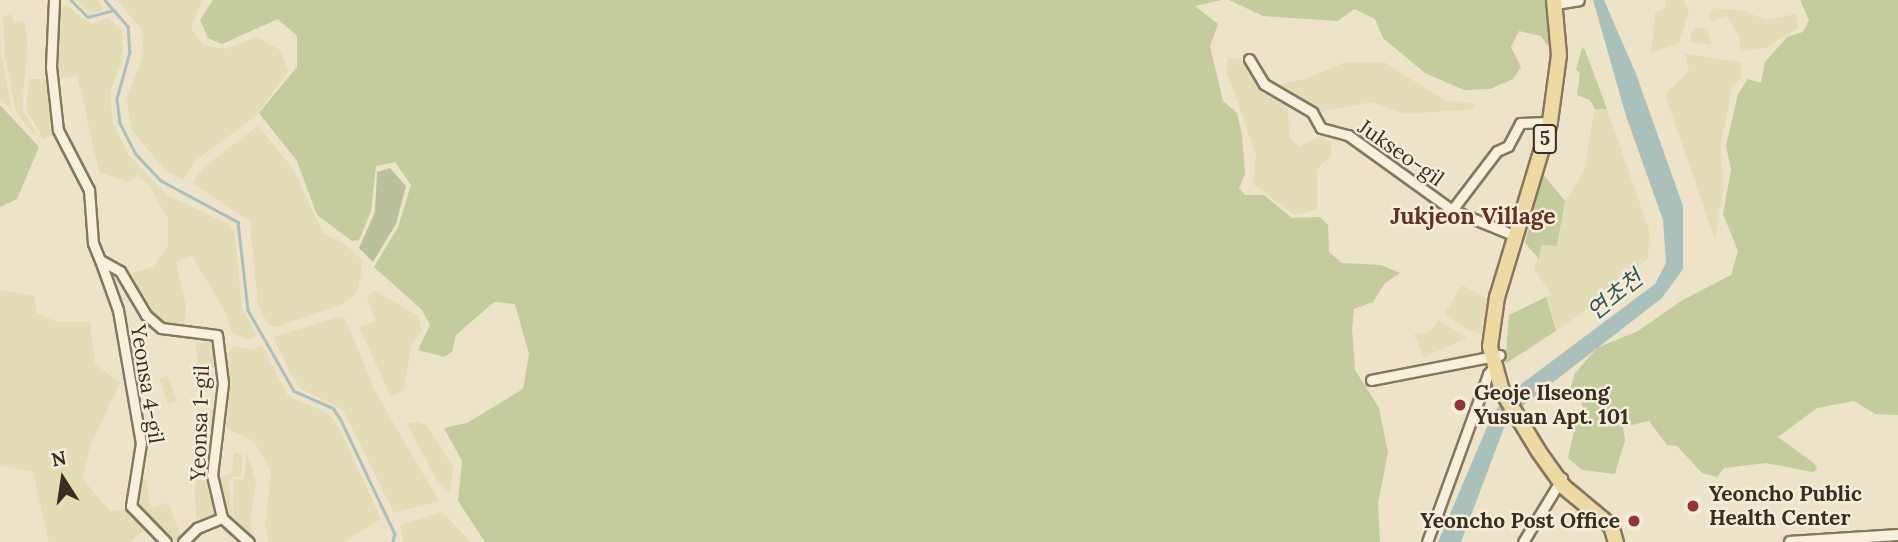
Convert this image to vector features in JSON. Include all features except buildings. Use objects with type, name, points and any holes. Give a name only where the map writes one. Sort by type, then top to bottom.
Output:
[{"type":"main road","name":"5","points":[[1497,362],[1494,313],[1550,122],[1559,55],[1555,2]]},
{"type":"main road","points":[[1497,362],[1523,418],[1560,480],[1611,526],[1616,542]]},
{"type":"main road","points":[[1560,480],[1612,519],[1622,542]]},
{"type":"street","points":[[54,0],[51,67],[58,130],[89,190],[93,243],[100,260]]},
{"type":"street","points":[[1555,2],[1577,1]]},
{"type":"street","name":"Jukseo-gil","points":[[1249,59],[1264,85],[1312,112],[1321,128],[1348,135],[1452,210],[1516,236]]},
{"type":"street","points":[[1452,210],[1497,151],[1508,146],[1520,123],[1550,122]]},
{"type":"street","name":"Yeonsa 1-gil","points":[[100,260],[120,271],[146,315],[161,328],[217,335],[223,383],[212,475],[222,518]]},
{"type":"street","name":"Yeonsa 4-gil","points":[[100,260],[118,310],[141,443],[131,506],[166,542]]},
{"type":"street","points":[[1371,378],[1497,362]]},
{"type":"street","points":[[1427,542],[1488,374],[1497,362]]},
{"type":"street","points":[[1523,542],[1560,480]]},
{"type":"street","points":[[183,542],[197,528],[222,518],[249,542]]},
{"type":"street","points":[[1790,542],[1898,537]]},
{"type":"street","points":[[1855,542],[1898,537]]},
{"type":"shaded area","points":[[77,0],[98,0],[103,10],[90,14]]},
{"type":"shaded area","points":[[116,0],[202,0],[191,28],[204,45],[225,49],[257,37],[280,50],[288,71],[256,116],[195,161],[183,180],[166,171],[131,129],[127,99],[144,52],[141,28]]},
{"type":"shaded area","points":[[1666,0],[1684,0],[1689,11],[1679,43],[1651,53],[1655,13],[1666,7]]},
{"type":"shaded area","points":[[66,5],[91,24],[108,18],[122,30],[123,59],[110,92],[113,123],[129,155],[167,195],[230,225],[235,235],[242,308],[257,335],[249,340],[232,333],[225,312],[192,256],[176,261],[186,305],[184,326],[164,322],[149,312],[131,273],[153,267],[168,246],[168,219],[149,185],[138,176],[128,182],[99,172],[77,75],[56,79],[58,9]]},
{"type":"shaded area","points":[[1716,8],[1744,11],[1766,20],[1796,14],[1799,27],[1766,48],[1740,51],[1740,38],[1727,16],[1711,21],[1709,12]]},
{"type":"shaded area","points":[[11,14],[14,23],[24,21],[28,39],[22,109],[36,132],[33,134],[16,112],[4,52],[3,18]]},
{"type":"shaded area","points":[[0,25],[1,52],[11,108],[0,100]]},
{"type":"shaded area","points":[[1694,27],[1707,29],[1712,45],[1690,42]]},
{"type":"shaded area","points":[[1685,54],[1742,62],[1741,79],[1732,87],[1721,143],[1723,189],[1715,240],[1665,94],[1689,71]]},
{"type":"shaded area","points":[[1228,58],[1242,60],[1262,92],[1288,108],[1289,136],[1299,147],[1320,136],[1332,142],[1331,156],[1317,169],[1317,209],[1294,215],[1253,184],[1256,155],[1226,70]]},
{"type":"shaded area","points":[[1346,62],[1384,62],[1444,100],[1474,104],[1475,109],[1405,114],[1371,102],[1320,112],[1276,85],[1305,79]]},
{"type":"shaded area","points":[[30,79],[47,79],[55,135],[43,139],[26,109]]},
{"type":"shaded area","points":[[1595,109],[1607,109],[1649,230],[1648,258],[1610,293],[1556,331],[1546,297],[1552,295],[1534,269],[1541,245],[1557,246],[1565,201],[1583,173]]},
{"type":"shaded area","points":[[258,126],[294,170],[323,233],[345,244],[363,261],[358,291],[343,304],[275,327],[268,324],[258,305],[250,221],[192,183],[205,166]]},
{"type":"shaded area","points":[[1462,285],[1490,300],[1486,335],[1467,330],[1445,313]]},
{"type":"shaded area","points":[[0,290],[35,296],[36,313],[57,322],[90,322],[95,364],[120,383],[92,442],[82,478],[110,511],[127,509],[146,529],[129,542],[49,542],[33,472],[0,465]]},
{"type":"shaded area","points":[[374,290],[418,316],[422,331],[411,346],[404,390],[391,397],[359,327],[376,321],[367,298]]},
{"type":"shaded area","points":[[338,317],[345,318],[376,393],[439,501],[394,513],[343,410],[302,389],[291,375],[273,337]]},
{"type":"shaded area","points":[[1439,320],[1467,338],[1424,357],[1414,334],[1430,332]]},
{"type":"shaded area","points":[[213,342],[215,368],[198,369],[196,343]]},
{"type":"shaded area","points":[[262,345],[288,396],[328,413],[339,427],[381,519],[343,542],[269,542],[265,526],[271,472],[254,441],[226,428],[230,389],[226,356],[233,346],[252,350]]},
{"type":"shaded area","points":[[168,376],[177,401],[169,404],[160,379]]},
{"type":"shaded area","points":[[199,409],[213,409],[213,428],[199,428]]},
{"type":"shaded area","points":[[418,422],[427,426],[454,468],[449,492],[436,479],[407,424]]},
{"type":"shaded area","points":[[234,452],[243,455],[241,477],[233,476],[229,484],[233,520],[226,514],[218,480],[232,472]]},
{"type":"shaded area","points":[[247,453],[256,481],[250,523],[257,542],[236,524],[233,506],[234,479],[244,479]]},
{"type":"shaded area","points":[[142,478],[146,479],[151,508],[168,503],[180,534],[176,542],[136,504],[136,485]]},
{"type":"shaded area","points":[[195,479],[208,482],[216,514],[196,519]]},
{"type":"shaded area","points":[[442,512],[471,542],[404,542],[400,525]]},
{"type":"green space","points":[[213,0],[1222,0],[1195,6],[1218,24],[1210,46],[1223,101],[1237,113],[1242,135],[1245,174],[1239,188],[1245,195],[1264,195],[1292,218],[1320,217],[1328,225],[1329,252],[1342,263],[1381,265],[1400,273],[1385,283],[1373,302],[1354,309],[1352,329],[1355,370],[1379,408],[1388,452],[1378,503],[1380,542],[485,542],[458,501],[462,461],[444,428],[467,423],[523,389],[529,354],[515,304],[494,302],[456,335],[452,352],[444,357],[418,350],[430,325],[421,309],[374,267],[398,227],[411,185],[395,162],[376,166],[371,211],[359,240],[352,241],[317,215],[297,161],[259,113],[297,67],[297,36],[278,19],[222,44],[208,38],[200,20]]},
{"type":"green space","points":[[1229,0],[1556,0],[1554,56],[1541,36],[1519,31],[1511,47],[1521,67],[1513,79],[1490,89],[1464,90],[1425,73],[1383,38],[1375,19],[1354,9],[1338,21],[1263,16]]},
{"type":"green space","points":[[1800,0],[1898,0],[1898,415],[1875,414],[1854,401],[1817,408],[1778,437],[1815,464],[1817,470],[1812,472],[1766,463],[1724,468],[1717,477],[1702,473],[1677,446],[1667,445],[1649,421],[1623,427],[1625,440],[1615,474],[1582,470],[1568,458],[1575,426],[1584,414],[1580,394],[1570,389],[1575,373],[1597,348],[1638,331],[1681,301],[1731,275],[1738,251],[1723,214],[1731,170],[1726,146],[1738,94],[1748,79],[1761,83],[1765,62],[1787,37],[1803,32],[1809,20]]},
{"type":"green space","points":[[1582,47],[1607,109],[1595,109],[1590,100],[1577,95],[1580,73],[1576,70]]},
{"type":"green space","points":[[0,105],[39,147],[17,199],[0,207]]},
{"type":"green space","points":[[390,168],[406,186],[396,224],[373,262],[359,248],[375,212],[377,172]]},
{"type":"green space","points":[[1542,173],[1565,201],[1557,246],[1541,245],[1539,259],[1525,243]]},
{"type":"green space","points":[[1546,297],[1556,331],[1505,364],[1509,315]]},
{"type":"water","points":[[1593,0],[1604,0],[1636,74],[1683,206],[1683,269],[1662,298],[1508,417],[1461,542],[1438,542],[1493,413],[1516,388],[1655,284],[1666,263],[1663,220],[1626,116]]},
{"type":"waterway","points":[[71,0],[88,17],[111,11]]},
{"type":"waterway","points":[[105,0],[128,26],[130,52],[117,99],[120,123],[135,153],[160,180],[238,222],[248,310],[294,391],[333,408],[341,420],[395,534],[393,542]]},
{"type":"place","name":"Geoje Ilseong Yusuan Apt. 101","points":[[1460,405]]},
{"type":"place","name":"Yeoncho Public Health Center","points":[[1693,506]]},
{"type":"place","name":"Yeoncho Post Office","points":[[1634,521]]},
{"type":"district","name":"Jukjeon Village","points":[[1473,216]]},
{"type":"water label","name":"연초천","points":[[1615,295]]}]
